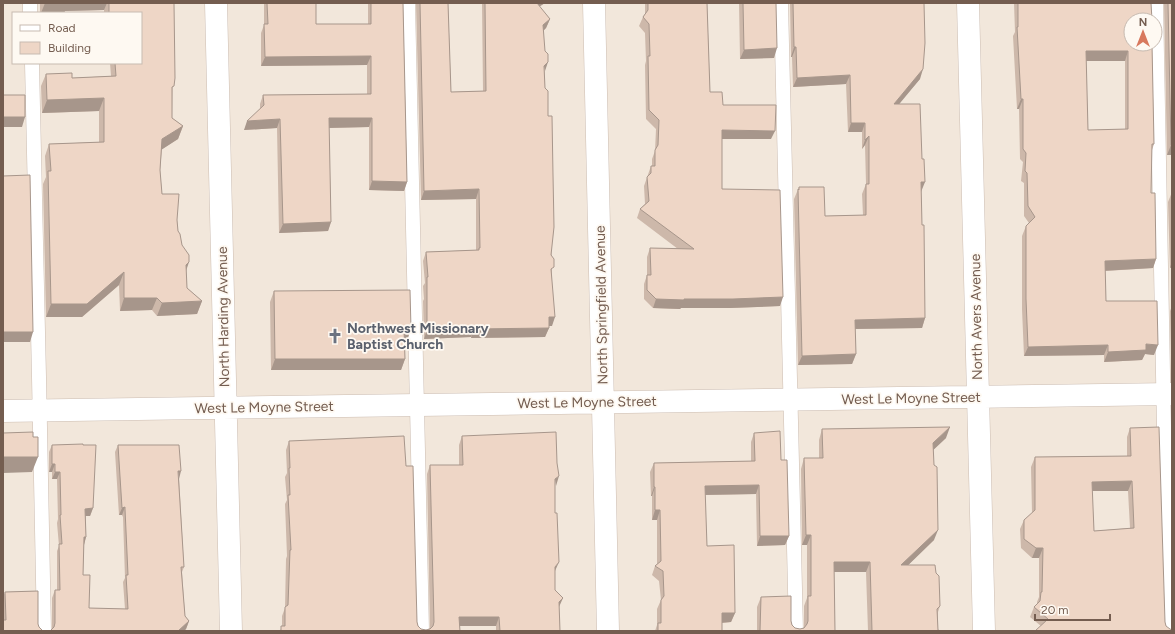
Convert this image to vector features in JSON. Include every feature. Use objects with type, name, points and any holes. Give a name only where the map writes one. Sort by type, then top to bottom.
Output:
[{"type":"street","name":"North Harding Avenue","points":[[216,3],[231,631]]},
{"type":"street","name":"North Springfield Avenue","points":[[594,3],[608,631]]},
{"type":"street","name":"North Avers Avenue","points":[[968,3],[984,631]]},
{"type":"street","name":"West Le Moyne Street","points":[[3,411],[1168,394]]},
{"type":"lane","points":[[408,3],[422,631]]},
{"type":"lane","points":[[781,3],[796,631]]},
{"type":"lane","points":[[1156,3],[1168,394],[1170,631]]},
{"type":"lane","points":[[32,64],[44,631]]},
{"type":"shaded area","points":[[3,3],[1172,3],[1172,631],[3,631]]},
{"type":"building","points":[[109,3],[174,3],[175,78],[174,86],[172,87],[172,118],[183,126],[162,139],[160,170],[162,194],[179,194],[177,220],[178,231],[182,245],[189,255],[189,262],[186,265],[187,288],[202,301],[162,303],[157,298],[124,298],[124,272],[87,304],[51,304],[48,171],[51,171],[49,144],[104,142],[104,98],[47,100],[46,74],[72,73],[72,78],[116,76],[115,64],[142,64],[142,12],[109,12]]},
{"type":"building","points":[[267,3],[316,3],[316,24],[371,24],[371,3],[403,3],[407,182],[372,181],[372,118],[329,118],[331,222],[283,224],[280,119],[247,121],[264,105],[263,95],[371,94],[371,56],[265,57],[264,24],[268,24]]},
{"type":"building","points":[[420,3],[448,3],[451,92],[486,91],[485,3],[537,3],[550,19],[543,25],[545,51],[548,54],[548,62],[544,66],[545,88],[548,91],[548,116],[552,116],[554,227],[551,255],[554,259],[554,267],[551,269],[555,317],[549,317],[549,328],[474,329],[474,327],[427,330],[428,277],[426,252],[479,250],[479,189],[424,191]]},
{"type":"building","points":[[648,3],[707,3],[710,92],[722,92],[723,105],[776,105],[775,131],[722,130],[722,189],[780,190],[783,297],[684,300],[656,299],[647,290],[647,275],[651,275],[650,248],[694,249],[640,209],[649,201],[647,177],[651,173],[651,166],[655,166],[655,150],[658,145],[659,120],[649,110],[649,24],[643,17],[648,10]]},
{"type":"building","points":[[743,3],[776,3],[777,48],[744,50]]},
{"type":"building","points":[[793,3],[924,3],[925,43],[923,69],[894,104],[920,104],[922,159],[924,159],[925,182],[921,182],[922,225],[924,225],[925,318],[855,320],[856,354],[802,356],[798,189],[799,190],[799,187],[824,187],[825,216],[866,215],[866,184],[869,184],[869,136],[865,140],[865,123],[851,123],[850,75],[797,78],[796,47],[794,47]]},
{"type":"building","points":[[1018,3],[1151,3],[1152,12],[1123,12],[1123,51],[1086,51],[1088,130],[1128,129],[1128,52],[1152,52],[1154,144],[1152,144],[1151,193],[1155,193],[1156,259],[1105,261],[1106,301],[1157,301],[1158,345],[1146,344],[1146,350],[1108,352],[1108,345],[1028,347],[1026,299],[1026,226],[1035,217],[1028,206],[1027,173],[1025,171],[1026,153],[1023,149],[1023,99],[1021,99],[1017,27]]},
{"type":"building","points":[[1168,3],[1172,3],[1172,145],[1171,145]]},
{"type":"building","points":[[3,95],[25,95],[25,117],[3,117]]},
{"type":"building","points":[[30,175],[33,332],[3,332],[3,176]]},
{"type":"building","name":"Northwest Missionary Baptist Church","points":[[410,290],[411,329],[404,329],[405,359],[275,359],[274,291]]},
{"type":"building","points":[[950,427],[933,443],[934,465],[937,467],[938,530],[901,565],[935,565],[936,573],[939,576],[940,606],[937,609],[938,630],[940,631],[872,631],[870,562],[834,562],[835,631],[760,631],[761,597],[791,596],[792,625],[795,628],[804,628],[808,621],[808,596],[811,596],[811,535],[806,535],[804,458],[823,458],[822,429]]},
{"type":"building","points":[[1159,427],[1165,622],[1166,626],[1172,631],[1035,631],[1048,619],[1034,607],[1040,601],[1042,592],[1043,548],[1036,548],[1024,539],[1024,520],[1035,510],[1035,457],[1131,456],[1130,428]],"holes":[[[1132,481],[1134,528],[1094,531],[1092,482]]]},
{"type":"building","points":[[780,431],[781,460],[787,460],[789,536],[760,536],[759,485],[705,486],[707,546],[734,545],[735,613],[722,613],[722,631],[658,631],[658,623],[661,623],[661,600],[664,596],[663,571],[655,566],[661,561],[660,510],[655,510],[654,463],[755,461],[754,433]]},
{"type":"building","points":[[33,432],[33,437],[38,437],[38,457],[3,457],[3,433]]},
{"type":"building","points":[[556,432],[559,476],[555,479],[555,513],[557,513],[559,562],[555,567],[555,590],[563,598],[559,602],[560,631],[500,631],[499,617],[459,617],[460,631],[281,631],[281,626],[285,626],[285,607],[288,605],[291,550],[288,495],[290,495],[289,441],[404,436],[406,466],[413,466],[417,622],[421,629],[426,630],[433,626],[434,622],[430,465],[463,465],[462,436]]},
{"type":"building","points":[[52,445],[96,445],[93,508],[85,509],[86,537],[84,537],[83,575],[90,575],[89,608],[128,609],[125,507],[122,508],[118,445],[179,445],[181,471],[178,471],[184,567],[181,567],[185,616],[189,621],[178,631],[50,631],[54,627],[55,623],[55,590],[60,590],[59,544],[62,544],[60,472],[55,472],[55,464],[52,464]]},
{"type":"building","points":[[38,591],[38,624],[43,631],[3,631],[3,620],[6,620],[5,592]]},
{"type":"place","name":"Northwest Missionary Baptist Church","points":[[335,336]]}]
